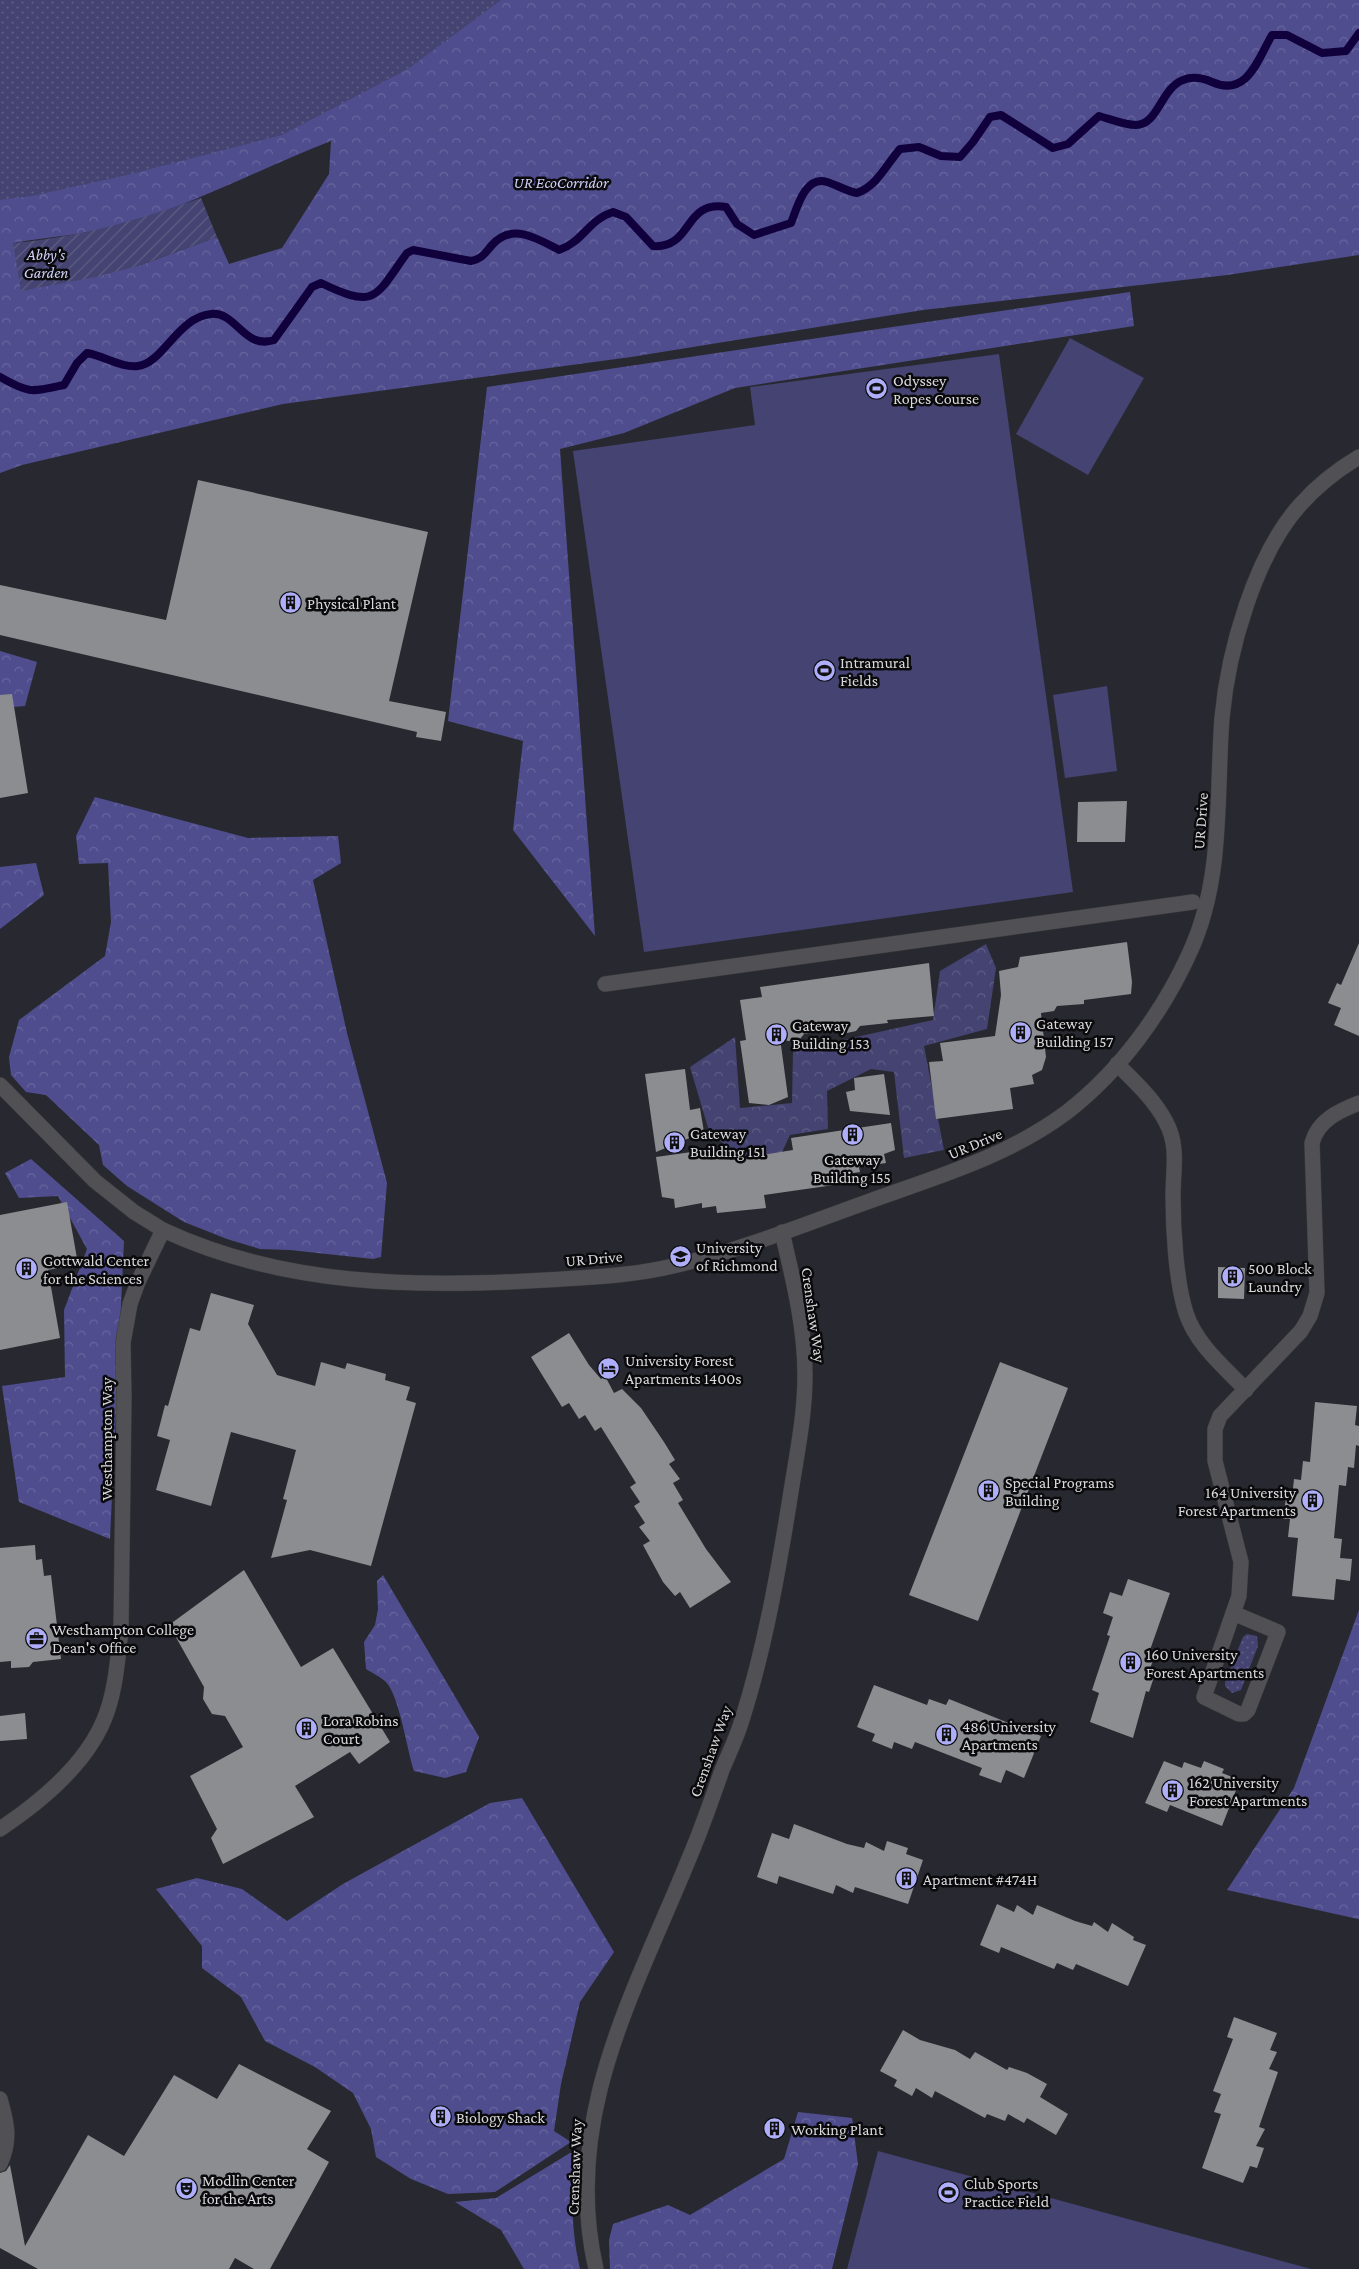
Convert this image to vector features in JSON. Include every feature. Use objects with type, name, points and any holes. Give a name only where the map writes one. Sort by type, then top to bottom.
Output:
[{"type":"street","name":"UR Drive","points":[[163,1230],[226,1256],[285,1270],[332,1277],[439,1284],[586,1277],[667,1268],[703,1259],[963,1168],[1005,1150],[1031,1136],[1072,1108],[1117,1064],[1146,1030],[1192,949],[1208,900],[1218,838],[1222,717],[1226,687],[1238,632],[1260,569],[1276,536],[1297,508],[1318,485],[1358,461]]},
{"type":"street","points":[[605,984],[1193,902]]},
{"type":"street","points":[[1117,1064],[1153,1102],[1166,1123],[1174,1145],[1176,1166],[1173,1221],[1186,1312],[1195,1333],[1208,1350],[1246,1390]]},
{"type":"street","points":[[0,1085],[95,1181],[134,1212],[163,1230]]},
{"type":"street","points":[[1233,1613],[1278,1632],[1248,1710],[1244,1714],[1239,1714],[1204,1697],[1233,1613],[1239,1596],[1241,1562],[1215,1461],[1213,1440],[1215,1429],[1220,1416],[1302,1331],[1310,1316],[1317,1293],[1312,1143],[1314,1135],[1336,1112],[1359,1103]]},
{"type":"street","name":"Westhampton Way","points":[[0,1829],[40,1800],[68,1772],[96,1735],[106,1713],[116,1669],[121,1630],[124,1416],[122,1343],[130,1304],[138,1282],[163,1230]]},
{"type":"street","name":"Crenshaw Way","points":[[596,2269],[587,2206],[588,2179],[593,2116],[604,2069],[616,2030],[691,1855],[742,1721],[773,1602],[804,1403],[804,1344],[798,1305],[782,1232]]},
{"type":"street","points":[[0,2099],[8,2130],[8,2142],[0,2164]]},
{"type":"shaded area","name":"University of Richmond","points":[[1359,0],[1359,2269],[0,2269],[0,243],[309,144]]},
{"type":"green space","points":[[0,0],[530,0],[283,157],[0,208]]},
{"type":"green space","name":"UR EcoCorridor","points":[[501,0],[1359,0],[1359,255],[1227,275],[923,310],[631,357],[283,404],[22,465],[0,473],[0,200],[32,196],[123,176],[282,135],[408,69]],"holes":[[[331,141],[329,174],[282,248],[229,264],[217,237],[138,266],[13,243],[88,232],[133,222],[184,204]]]},
{"type":"green space","name":"Abby's Garden","points":[[201,198],[217,237],[138,266],[96,277],[21,291],[13,243],[86,232]]},
{"type":"green space","points":[[1130,292],[1134,326],[735,388],[624,433],[560,449],[595,936],[513,830],[523,741],[448,721],[487,387]]},
{"type":"green space","points":[[1070,338],[1144,378],[1088,475],[1016,434]]},
{"type":"green space","name":"Intramural Fields","points":[[999,354],[1073,892],[644,952],[573,451],[755,425],[750,387]]},
{"type":"green space","points":[[0,651],[37,662],[25,706],[0,708]]},
{"type":"green space","points":[[1107,686],[1117,771],[1065,778],[1053,695]]},
{"type":"green space","points":[[95,797],[248,838],[338,836],[341,863],[313,880],[347,1033],[387,1183],[381,1257],[373,1259],[290,1250],[260,1249],[227,1239],[184,1222],[127,1186],[103,1165],[99,1145],[46,1095],[26,1092],[11,1075],[9,1057],[19,1020],[105,956],[111,922],[108,863],[79,864],[76,836]]},
{"type":"green space","points":[[36,863],[44,895],[0,929],[0,867]]},
{"type":"green space","points":[[986,944],[996,968],[987,1029],[924,1046],[944,1150],[904,1158],[894,1072],[871,1069],[827,1091],[828,1129],[790,1135],[776,1165],[738,1156],[709,1131],[690,1067],[735,1037],[740,1108],[792,1103],[793,1051],[933,1020],[940,971]]},
{"type":"green space","points":[[31,1159],[124,1241],[110,1539],[19,1502],[2,1386],[65,1377],[64,1310],[87,1249],[58,1196],[19,1198],[5,1173]]},
{"type":"green space","points":[[383,1575],[479,1737],[466,1772],[445,1778],[414,1771],[399,1710],[391,1689],[384,1680],[366,1669],[364,1642],[375,1625],[378,1609],[377,1581]]},
{"type":"green space","points":[[1359,1610],[1359,1919],[1227,1890],[1294,1788]]},
{"type":"green space","points":[[1247,1634],[1257,1636],[1258,1646],[1241,1690],[1232,1693],[1225,1686],[1225,1682],[1243,1637]]},
{"type":"green space","points":[[522,1798],[614,1952],[580,2002],[561,2084],[554,2131],[571,2142],[495,2192],[448,2194],[411,2179],[376,2157],[371,2129],[353,2093],[315,2067],[265,2041],[241,1997],[202,1968],[202,1946],[156,1889],[197,1878],[242,1889],[287,1921],[343,1884],[490,1803]]},
{"type":"green space","points":[[798,2112],[852,2118],[858,2164],[832,2269],[610,2269],[609,2240],[613,2224],[668,2205],[690,2215],[784,2159]]},
{"type":"green space","name":"Club Sports Practice Field","points":[[878,2151],[1311,2269],[847,2269]]},
{"type":"green space","points":[[570,2153],[574,2153],[572,2211],[580,2269],[524,2269],[501,2230],[455,2202],[496,2198]]},
{"type":"building","name":"Physical Plant","points":[[198,480],[428,532],[389,701],[446,712],[441,741],[416,737],[417,732],[0,635],[0,585],[166,620]]},
{"type":"building","points":[[12,694],[28,793],[0,798],[0,695]]},
{"type":"building","points":[[1127,801],[1125,842],[1077,842],[1078,802]]},
{"type":"building","name":"Gateway Building 157","points":[[1127,942],[1132,982],[1131,994],[1084,1000],[1084,1004],[1057,1006],[1054,1011],[1041,1013],[1046,1057],[1042,1070],[1032,1075],[1034,1084],[1010,1088],[1013,1109],[936,1119],[929,1062],[943,1061],[940,1043],[995,1036],[1001,995],[999,971],[1018,967],[1020,957]]},
{"type":"building","points":[[1359,943],[1359,1036],[1334,1025],[1341,1008],[1328,1003],[1337,983],[1341,985]]},
{"type":"building","name":"Gateway Building 153","points":[[929,963],[934,1016],[887,1020],[888,1023],[860,1026],[856,1031],[847,1033],[841,1029],[804,1034],[800,1039],[788,1041],[780,1038],[788,1097],[769,1105],[749,1103],[740,1041],[746,1040],[740,1000],[762,997],[760,987]]},
{"type":"building","points":[[685,1069],[690,1110],[700,1108],[704,1132],[656,1152],[645,1074]]},
{"type":"building","points":[[884,1074],[890,1115],[850,1111],[846,1092],[855,1090],[854,1078]]},
{"type":"building","points":[[891,1123],[895,1150],[884,1154],[886,1163],[859,1167],[860,1172],[847,1174],[848,1183],[764,1195],[766,1208],[717,1213],[716,1206],[702,1208],[702,1203],[675,1208],[674,1199],[662,1197],[656,1157],[727,1147],[730,1160],[793,1150],[791,1138]]},
{"type":"building","name":"Gottwald Center for the Sciences","points":[[67,1202],[78,1264],[48,1270],[60,1338],[0,1350],[0,1215]]},
{"type":"building","name":"500 Block Laundry","points":[[1218,1267],[1245,1268],[1244,1299],[1218,1298]]},
{"type":"building","points":[[211,1293],[254,1305],[248,1324],[277,1375],[315,1386],[321,1362],[345,1369],[347,1363],[386,1374],[385,1380],[410,1387],[406,1400],[416,1403],[371,1566],[310,1550],[271,1558],[287,1500],[283,1499],[296,1450],[231,1432],[211,1506],[156,1490],[170,1440],[157,1436],[165,1405],[168,1406],[190,1328],[200,1331]]},
{"type":"building","points":[[569,1333],[589,1365],[601,1379],[605,1376],[614,1393],[622,1389],[641,1408],[664,1442],[675,1460],[669,1464],[680,1479],[673,1483],[683,1500],[678,1503],[706,1549],[731,1582],[690,1608],[680,1592],[675,1596],[663,1582],[643,1545],[650,1541],[639,1527],[645,1523],[634,1506],[640,1502],[630,1487],[636,1483],[601,1427],[595,1431],[585,1415],[579,1419],[569,1403],[562,1407],[531,1357]]},
{"type":"building","name":"Special Programs Building","points":[[1000,1362],[1068,1388],[978,1621],[909,1595]]},
{"type":"building","name":"164 University Forest Apartments","points":[[1315,1402],[1357,1406],[1355,1425],[1359,1426],[1359,1446],[1356,1445],[1354,1468],[1348,1467],[1346,1486],[1339,1485],[1334,1538],[1342,1539],[1340,1558],[1352,1559],[1350,1581],[1336,1579],[1334,1600],[1292,1596],[1298,1538],[1288,1537],[1290,1519],[1283,1519],[1286,1498],[1292,1498],[1294,1479],[1301,1480],[1303,1461],[1310,1462]]},
{"type":"building","points":[[35,1545],[36,1560],[42,1559],[44,1576],[51,1575],[61,1659],[33,1662],[29,1667],[11,1668],[11,1661],[0,1662],[0,1548]]},
{"type":"building","name":"Lora Robins Court","points":[[244,1570],[301,1667],[333,1648],[390,1742],[359,1764],[350,1752],[295,1786],[314,1817],[223,1864],[211,1838],[217,1829],[190,1776],[243,1747],[225,1716],[212,1714],[203,1699],[204,1687],[169,1625]]},
{"type":"building","name":"160 University Forest Apartments","points":[[1128,1579],[1170,1593],[1150,1650],[1156,1651],[1150,1669],[1156,1671],[1149,1692],[1146,1691],[1133,1738],[1090,1722],[1099,1693],[1092,1690],[1110,1636],[1107,1635],[1113,1617],[1103,1613],[1110,1592],[1122,1596]]},
{"type":"building","name":"486 University Apartments","points":[[874,1685],[927,1705],[929,1699],[946,1705],[949,1699],[1041,1736],[1024,1778],[1006,1770],[1001,1783],[979,1775],[982,1768],[915,1742],[912,1749],[894,1742],[892,1749],[872,1741],[875,1734],[857,1727]]},
{"type":"building","points":[[25,1713],[27,1739],[0,1741],[0,1716]]},
{"type":"building","name":"162 University Forest Apartments","points":[[1164,1761],[1182,1768],[1184,1762],[1201,1768],[1204,1761],[1224,1769],[1222,1773],[1240,1780],[1222,1826],[1170,1805],[1167,1812],[1145,1803]]},
{"type":"building","points":[[794,1824],[847,1844],[864,1848],[866,1842],[884,1851],[887,1841],[908,1848],[906,1854],[923,1860],[908,1904],[855,1887],[853,1893],[836,1885],[833,1894],[779,1876],[777,1884],[757,1877],[772,1833],[789,1839]]},
{"type":"building","points":[[997,1904],[1014,1912],[1017,1905],[1033,1915],[1037,1905],[1075,1921],[1092,1926],[1094,1922],[1108,1932],[1112,1923],[1134,1937],[1133,1940],[1146,1945],[1128,1986],[1076,1964],[1073,1970],[1057,1963],[1054,1969],[1001,1947],[999,1953],[980,1945]]},
{"type":"building","points":[[1234,2017],[1277,2033],[1270,2050],[1277,2052],[1269,2069],[1278,2072],[1259,2127],[1265,2129],[1256,2146],[1264,2148],[1257,2168],[1250,2166],[1243,2183],[1202,2168],[1221,2114],[1214,2112],[1221,2094],[1213,2091],[1233,2039],[1227,2037]]},
{"type":"building","points":[[903,2030],[920,2040],[955,2050],[970,2059],[975,2052],[1007,2070],[1009,2067],[1027,2073],[1047,2084],[1040,2097],[1068,2114],[1056,2135],[1027,2118],[1024,2123],[1008,2114],[1005,2121],[987,2114],[985,2118],[935,2091],[932,2098],[916,2088],[912,2096],[894,2086],[897,2080],[880,2071]]},
{"type":"building","name":"Modlin Center for the Arts","points":[[239,2064],[331,2111],[307,2149],[329,2162],[270,2269],[254,2269],[235,2258],[229,2269],[38,2269],[0,2248],[0,2173],[6,2171],[10,2165],[25,2246],[88,2135],[124,2156],[174,2075],[217,2099]]},
{"type":"waterway","points":[[0,377],[31,390],[64,385],[77,363],[87,353],[119,364],[138,366],[147,363],[155,357],[189,323],[199,317],[211,314],[227,318],[255,340],[264,342],[274,340],[312,287],[321,283],[354,296],[364,297],[373,295],[388,280],[407,253],[413,250],[471,261],[481,257],[500,238],[508,235],[525,235],[543,241],[559,250],[574,242],[597,220],[613,212],[626,217],[653,246],[666,245],[675,240],[695,217],[702,211],[712,207],[726,207],[737,224],[754,235],[791,223],[803,194],[813,183],[819,181],[827,182],[857,193],[864,190],[876,180],[900,149],[919,147],[941,156],[960,157],[990,117],[1001,115],[1053,148],[1068,144],[1099,116],[1127,124],[1136,125],[1143,123],[1155,113],[1169,90],[1183,80],[1198,78],[1224,86],[1234,85],[1250,74],[1272,35],[1287,35],[1322,53],[1346,51],[1359,33]]},
{"type":"place","name":"Odyssey Ropes Course","points":[[877,389]]},
{"type":"place","name":"Physical Plant","points":[[291,603]]},
{"type":"place","name":"Intramural Fields","points":[[824,671]]},
{"type":"place","name":"Gateway Building 157","points":[[1020,1032]]},
{"type":"place","name":"Gateway Building 153","points":[[776,1034]]},
{"type":"place","name":"Gateway Building 155","points":[[852,1135]]},
{"type":"place","name":"Gateway Building 151","points":[[674,1142]]},
{"type":"place","name":"University of Richmond","points":[[680,1256]]},
{"type":"place","name":"Gottwald Center for the Sciences","points":[[27,1269]]},
{"type":"place","name":"500 Block Laundry","points":[[1232,1277]]},
{"type":"place","name":"University Forest Apartments 1400s","points":[[609,1369]]},
{"type":"place","name":"Special Programs Building","points":[[989,1491]]},
{"type":"place","name":"164 University Forest Apartments","points":[[1312,1501]]},
{"type":"place","name":"Westhampton College Dean's Office","points":[[36,1638]]},
{"type":"place","name":"160 University Forest Apartments","points":[[1130,1663]]},
{"type":"place","name":"Lora Robins Court","points":[[307,1729]]},
{"type":"place","name":"486 University Apartments","points":[[946,1735]]},
{"type":"place","name":"162 University Forest Apartments","points":[[1173,1791]]},
{"type":"place","name":"Apartment #474H","points":[[907,1879]]},
{"type":"place","name":"Biology Shack","points":[[440,2117]]},
{"type":"place","name":"Working Plant","points":[[775,2129]]},
{"type":"place","name":"Modlin Center for the Arts","points":[[186,2189]]},
{"type":"place","name":"Club Sports Practice Field","points":[[948,2192]]}]
